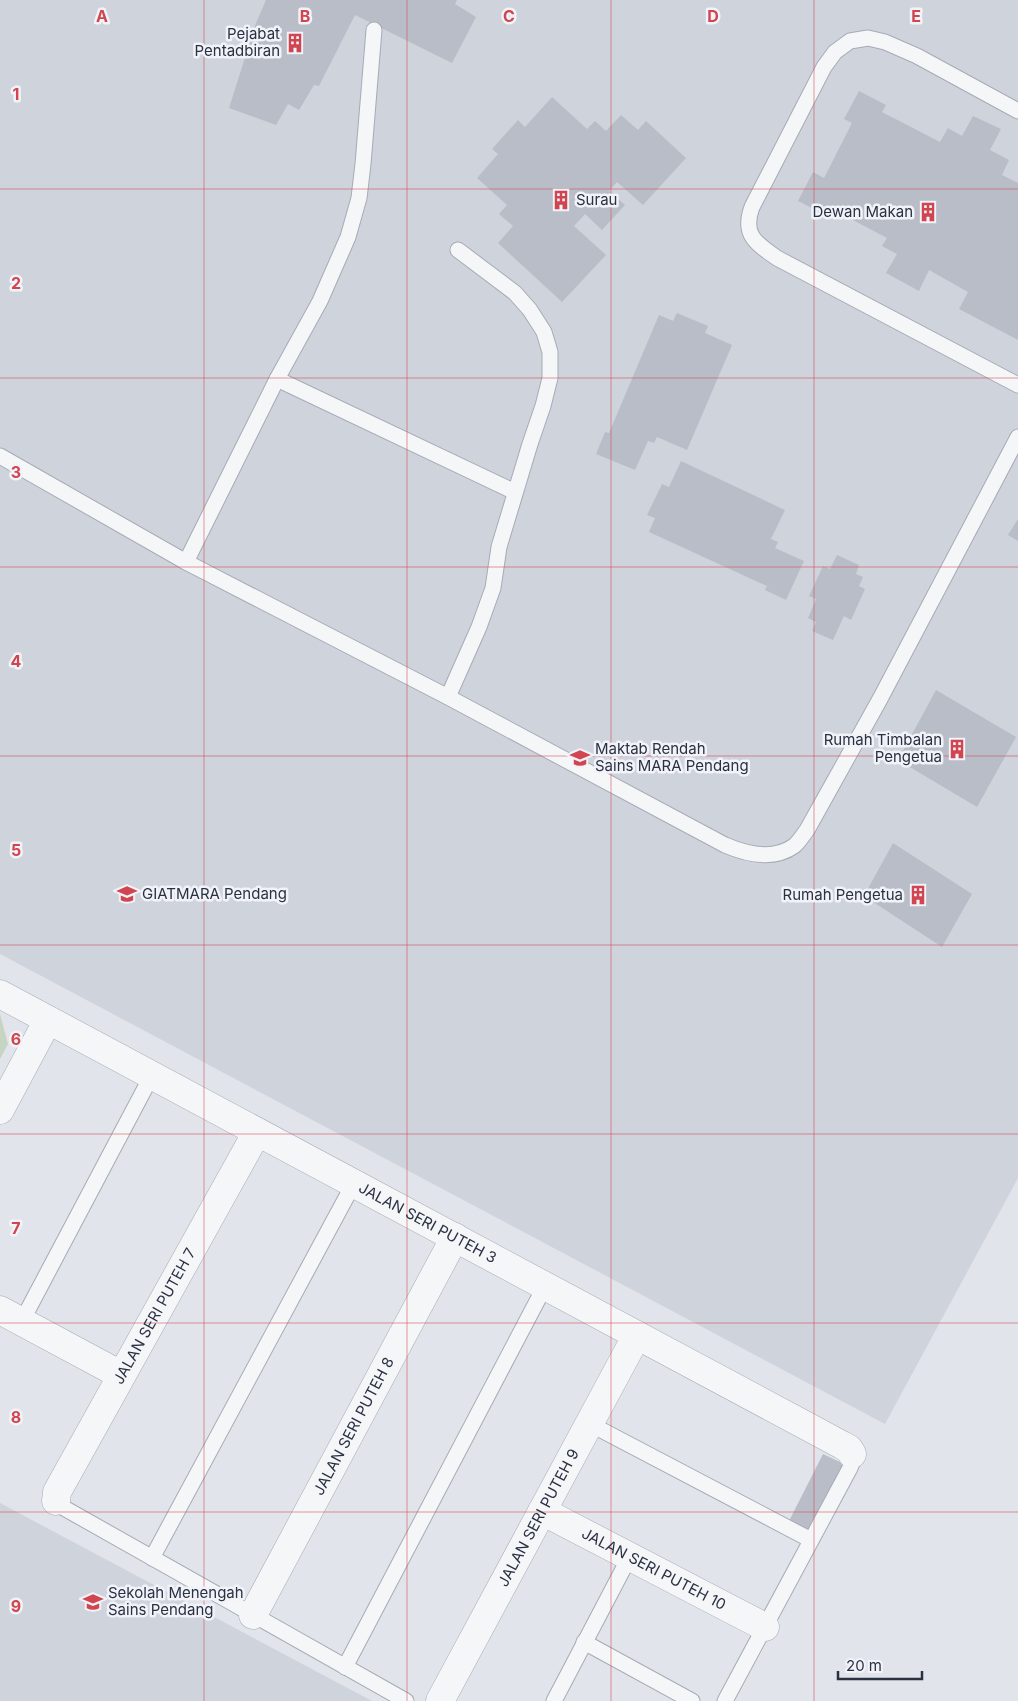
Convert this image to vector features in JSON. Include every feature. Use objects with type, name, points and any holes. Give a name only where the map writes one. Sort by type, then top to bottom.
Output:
[{"type":"street","name":"JALAN SERI PUTEH 3","points":[[0,994],[842,1445],[849,1449],[852,1454]]},
{"type":"street","points":[[0,1110],[48,1020]]},
{"type":"street","name":"JALAN SERI PUTEH 7","points":[[56,1501],[57,1492],[256,1132]]},
{"type":"street","name":"JALAN SERI PUTEH 8","points":[[253,1615],[455,1238]]},
{"type":"street","points":[[11,1316],[121,1375]]},
{"type":"street","name":"JALAN SERI PUTEH 9","points":[[440,1701],[637,1335]]},
{"type":"street","name":"JALAN SERI PUTEH 10","points":[[542,1511],[765,1627]]},
{"type":"lane","points":[[186,562],[277,379],[320,301],[348,237],[359,198],[364,164],[374,30]]},
{"type":"lane","points":[[1018,111],[917,56],[886,42],[868,38],[850,41],[835,52],[824,67],[748,218],[748,229],[752,238],[776,258],[1018,385]]},
{"type":"lane","points":[[448,698],[479,627],[493,588],[499,547],[550,378],[550,352],[544,332],[530,310],[520,299],[458,250]]},
{"type":"lane","points":[[277,379],[515,492]]},
{"type":"lane","points":[[0,456],[186,562],[448,698],[724,845],[744,853],[764,855],[780,852],[794,845],[807,830],[880,699],[1018,437]]},
{"type":"lane","points":[[11,1316],[152,1075]]},
{"type":"lane","points":[[152,1558],[354,1183]]},
{"type":"lane","points":[[345,1667],[545,1286]]},
{"type":"lane","points":[[590,1424],[811,1540]]},
{"type":"lane","points":[[725,1701],[850,1468],[853,1460],[852,1454]]},
{"type":"lane","points":[[56,1501],[64,1508],[406,1701]]},
{"type":"lane","points":[[554,1701],[630,1556]]},
{"type":"lane","points":[[584,1642],[692,1701]]},
{"type":"shaded area","name":"Maktab Rendah Sains MARA Pendang","points":[[0,0],[1018,0],[1018,1178],[885,1424],[0,954]]},
{"type":"shaded area","name":"Sekolah Menengah Sains Pendang","points":[[0,1503],[372,1701],[0,1701]]},
{"type":"green space","points":[[0,1014],[8,1044],[0,1059]]},
{"type":"building","name":"Pejabat Pentadbiran","points":[[266,0],[457,0],[455,4],[476,17],[452,63],[355,15],[319,86],[314,85],[299,110],[288,104],[276,125],[229,108],[256,23]]},
{"type":"building","name":"Dewan Makan","points":[[859,91],[886,105],[882,112],[940,142],[948,128],[962,136],[973,116],[1001,129],[990,150],[1009,160],[1002,175],[1018,183],[1018,340],[959,309],[968,292],[929,270],[919,291],[886,273],[897,254],[882,246],[887,238],[830,208],[827,216],[798,201],[813,172],[824,178],[852,123],[844,119]]},
{"type":"building","name":"Surau","points":[[552,97],[587,129],[595,121],[606,131],[621,115],[638,130],[646,121],[686,158],[643,205],[617,182],[609,191],[625,205],[602,230],[585,214],[574,226],[606,255],[562,302],[498,243],[513,226],[499,214],[507,205],[477,178],[498,154],[492,149],[518,120],[525,127]]},
{"type":"building","points":[[677,313],[708,326],[705,333],[732,345],[687,450],[657,437],[654,443],[648,441],[635,470],[596,454],[605,432],[609,433],[659,315],[673,321]]},
{"type":"building","points":[[681,461],[785,510],[771,539],[778,542],[775,548],[804,561],[786,600],[765,590],[767,586],[649,532],[655,518],[647,515],[662,484],[669,487]]},
{"type":"building","points":[[1018,519],[1018,541],[1008,535]]},
{"type":"building","points":[[837,555],[859,565],[856,574],[863,577],[859,586],[865,589],[851,620],[844,616],[833,640],[812,631],[816,622],[808,618],[816,599],[809,596],[823,566],[830,569]]},
{"type":"building","name":"Rumah Timbalan Pengetua","points":[[936,690],[1016,737],[977,807],[898,760]]},
{"type":"building","name":"Rumah Pengetua","points":[[893,843],[972,894],[942,947],[864,896]]},
{"type":"building","points":[[823,1454],[844,1464],[809,1534],[788,1523]]},
{"type":"place","name":"Pejabat Pentadbiran","points":[[295,43]]},
{"type":"place","name":"Surau","points":[[561,200]]},
{"type":"place","name":"Dewan Makan","points":[[928,212]]},
{"type":"place","name":"Rumah Timbalan Pengetua","points":[[957,749]]},
{"type":"place","name":"Maktab Rendah Sains MARA Pendang","points":[[580,758]]},
{"type":"place","name":"GIATMARA Pendang","points":[[127,894]]},
{"type":"place","name":"Rumah Pengetua","points":[[918,895]]},
{"type":"place","name":"Sekolah Menengah Sains Pendang","points":[[93,1602]]}]
